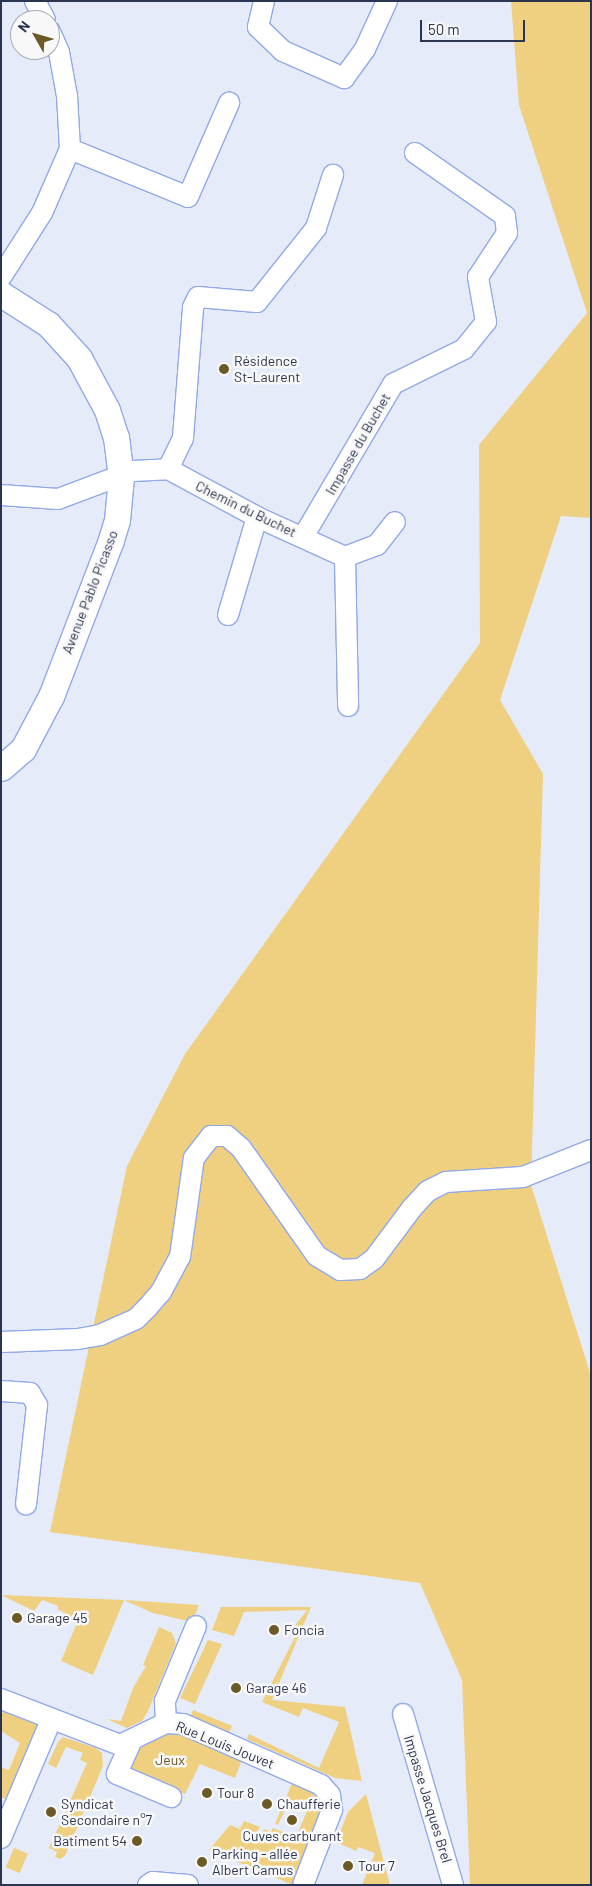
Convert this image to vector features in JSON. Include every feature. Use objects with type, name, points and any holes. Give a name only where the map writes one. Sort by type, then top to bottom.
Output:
[{"type":"main road","name":"Avenue Pablo Picasso","points":[[1,294],[48,324],[79,358],[107,410],[116,437],[121,477],[117,520],[111,540],[51,696],[23,749],[1,768]]},
{"type":"street","points":[[264,1],[258,27],[282,51],[344,78],[365,49],[387,1]]},
{"type":"street","points":[[1,277],[42,212],[70,149],[67,96],[60,58]]},
{"type":"street","points":[[70,149],[188,197],[229,102]]},
{"type":"street","name":"Impasse du Buchet","points":[[303,537],[392,384],[464,349],[486,322],[478,278],[506,233],[505,216],[415,152]]},
{"type":"street","points":[[1,495],[58,499],[133,472],[168,469],[183,438],[193,307],[198,297],[257,302],[316,228],[333,175]]},
{"type":"street","name":"Chemin du Buchet","points":[[168,469],[257,517],[345,557]]},
{"type":"street","points":[[228,615],[257,517]]},
{"type":"street","points":[[348,706],[345,557],[377,545],[395,522]]},
{"type":"street","points":[[1,1342],[78,1339],[100,1335],[136,1319],[161,1292],[180,1257],[194,1158],[211,1136],[228,1136],[242,1148],[317,1256],[340,1270],[360,1269],[374,1258],[412,1208],[428,1191],[446,1182],[523,1177],[591,1150]]},
{"type":"street","points":[[1,1391],[30,1393],[37,1404],[26,1504]]},
{"type":"street","points":[[166,1723],[165,1701],[196,1626]]},
{"type":"street","name":"Rue Louis Jouvet","points":[[1,1699],[107,1743],[120,1745],[131,1742],[166,1723],[183,1724],[326,1790],[332,1810],[303,1885]]},
{"type":"street","name":"Impasse Jacques Brel","points":[[403,1714],[453,1885]]},
{"type":"street","points":[[1,1838],[51,1720]]},
{"type":"street","points":[[131,1742],[117,1774],[171,1797]]},
{"type":"street","points":[[148,1885],[153,1882],[188,1885]]},
{"type":"green space","points":[[511,1],[591,1],[591,518],[561,516],[500,700],[543,774],[531,1185],[591,1376],[591,1885],[470,1885],[462,1680],[420,1583],[50,1532],[127,1166],[185,1054],[480,643],[479,445],[587,313],[519,105]]},
{"type":"green space","points":[[1,1595],[124,1600],[93,1675],[61,1661],[77,1623],[63,1617],[65,1613],[57,1609],[58,1606],[42,1600],[34,1611]]},
{"type":"green space","points":[[124,1600],[199,1605],[192,1622],[153,1613]]},
{"type":"green space","points":[[221,1607],[311,1607],[272,1700],[345,1707],[362,1781],[335,1778],[247,1739],[249,1734],[319,1768],[339,1722],[303,1708],[299,1717],[262,1702],[295,1637],[298,1629],[294,1627],[307,1610],[244,1612],[234,1636],[212,1630]]},
{"type":"green space","points":[[159,1627],[172,1633],[176,1643],[148,1711],[142,1721],[127,1728],[107,1719],[121,1721],[133,1688],[146,1666],[143,1665]]},
{"type":"green space","points":[[208,1640],[222,1644],[195,1704],[180,1698]]},
{"type":"green space","points":[[193,1710],[232,1726],[229,1733],[190,1717]]},
{"type":"green space","points":[[5,1711],[14,1711],[42,1726],[10,1801],[1,1797],[1,1767],[9,1770],[20,1743],[1,1731],[1,1714]]},
{"type":"green space","name":"Jeux","points":[[164,1734],[185,1735],[243,1757],[235,1778],[200,1764],[185,1794],[134,1771],[131,1766],[136,1749]]},
{"type":"green space","points":[[63,1737],[96,1748],[102,1753],[103,1766],[65,1856],[60,1859],[55,1857],[57,1852],[49,1848],[87,1763],[80,1760],[83,1753],[66,1747],[56,1768],[48,1764],[58,1742]]},
{"type":"green space","points":[[292,1783],[310,1788],[322,1809],[320,1821],[293,1885],[209,1850],[230,1825],[240,1829],[244,1821],[260,1827],[257,1832],[262,1834],[264,1829],[271,1832],[273,1828],[296,1837],[307,1811],[288,1803],[278,1825],[275,1824]]},
{"type":"green space","points":[[366,1794],[390,1885],[362,1885],[375,1853],[358,1847],[356,1851],[336,1842],[348,1812]]},
{"type":"green space","points":[[14,1848],[28,1854],[20,1873],[6,1867]]},
{"type":"place","name":"Résidence St-Laurent","points":[[224,369]]},
{"type":"place","name":"Garage 45","points":[[17,1618]]},
{"type":"place","name":"Foncia","points":[[274,1630]]},
{"type":"place","name":"Garage 46","points":[[236,1688]]},
{"type":"place","name":"Tour 8","points":[[207,1793]]},
{"type":"place","name":"Chaufferie","points":[[267,1804]]},
{"type":"place","name":"Syndicat Secondaire n°7","points":[[51,1812]]},
{"type":"place","name":"Cuves carburant","points":[[292,1820]]},
{"type":"place","name":"Batiment 54","points":[[137,1841]]},
{"type":"place","name":"Parking - allée Albert Camus","points":[[202,1862]]},
{"type":"place","name":"Tour 7","points":[[348,1866]]}]
